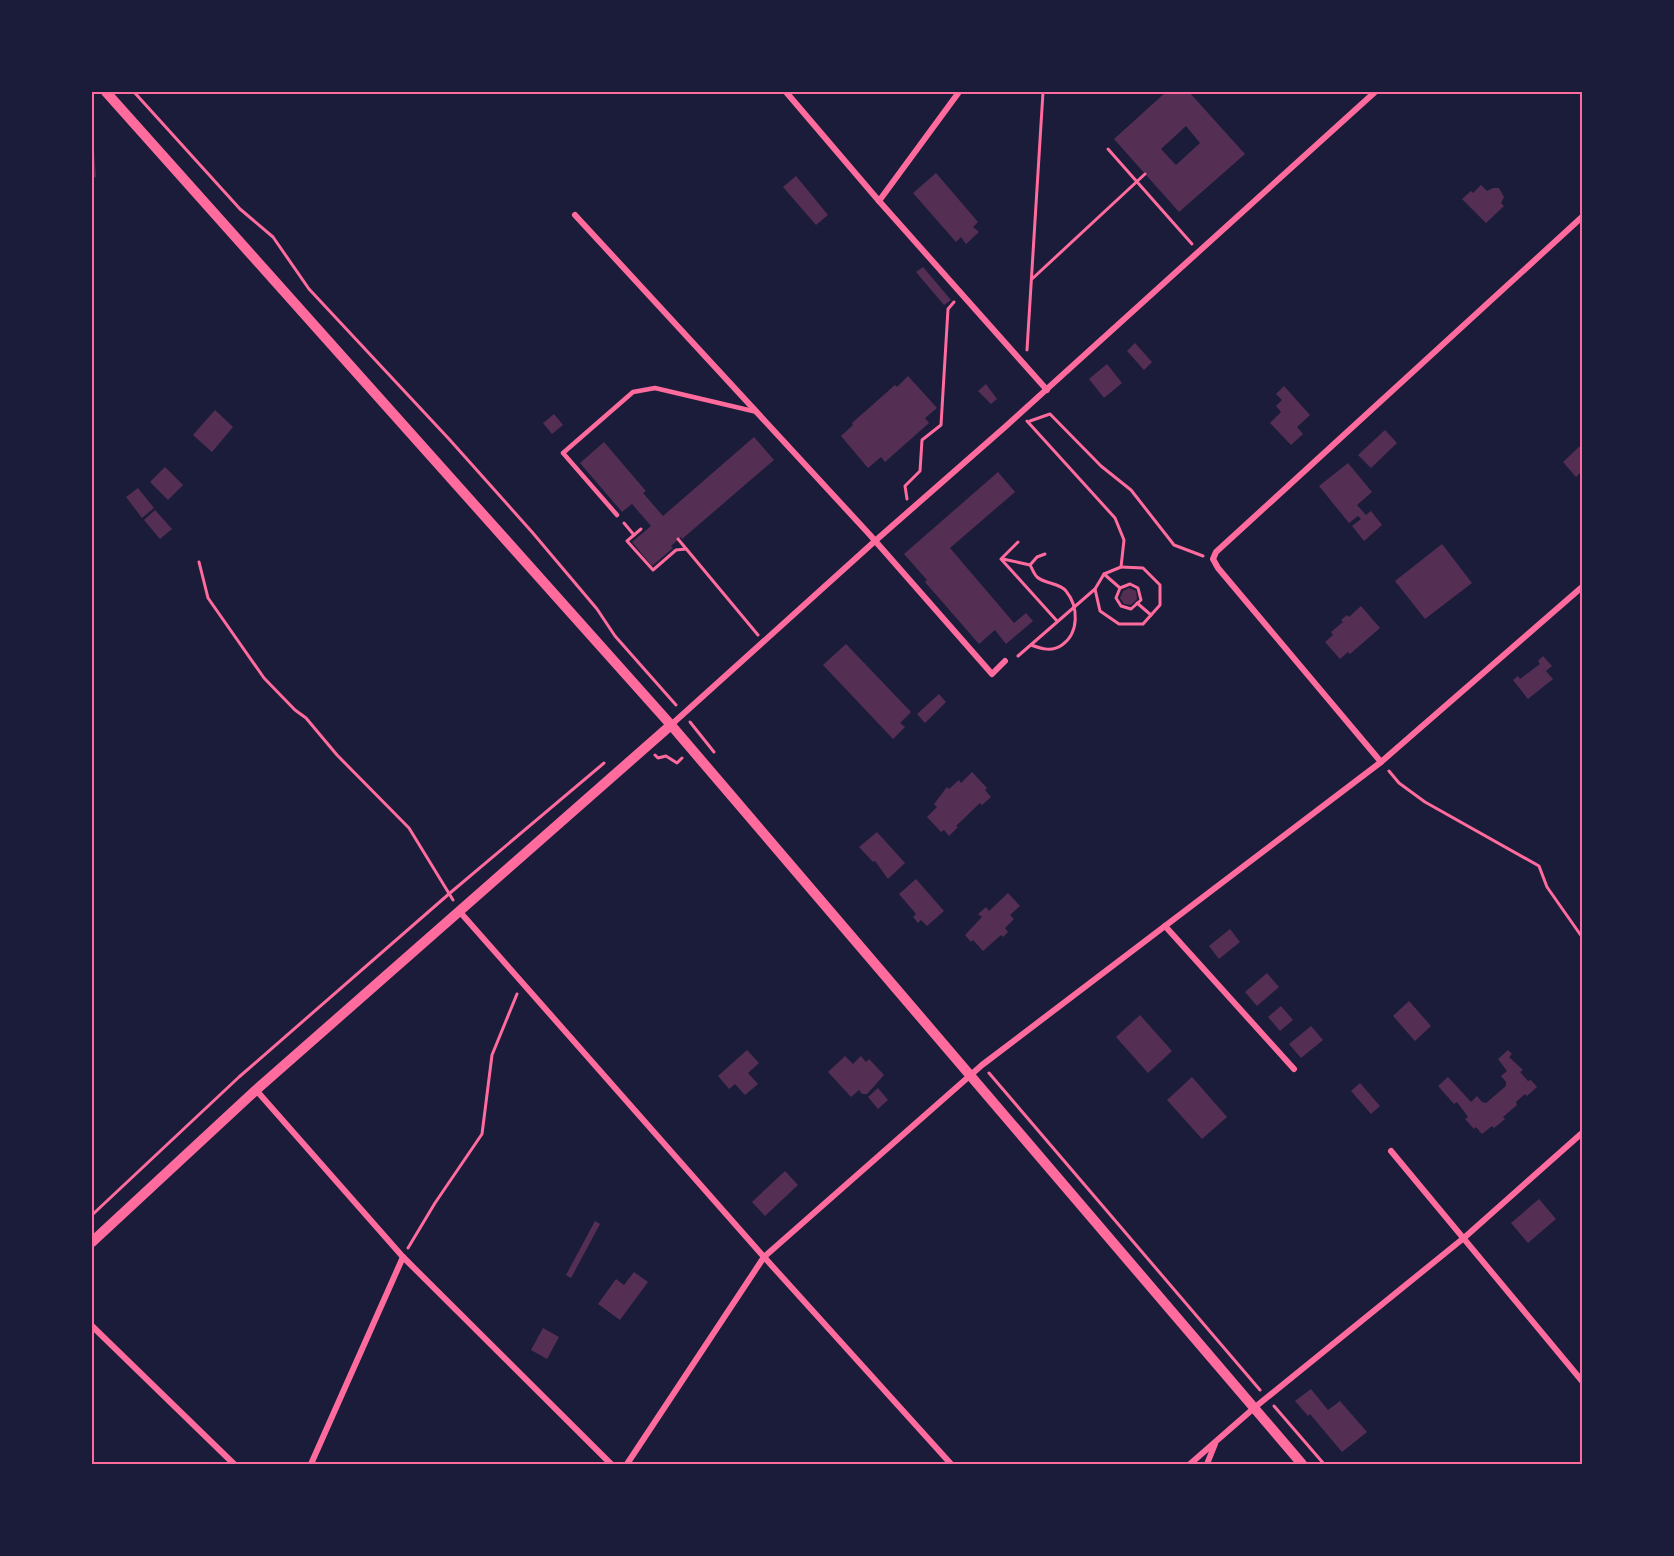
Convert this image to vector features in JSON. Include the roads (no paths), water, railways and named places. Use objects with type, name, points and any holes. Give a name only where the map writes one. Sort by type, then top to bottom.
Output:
[{"type":"street","points":[[106,92],[651,701],[1302,1464]]},
{"type":"street","points":[[786,92],[879,201],[1047,390]]},
{"type":"street","points":[[879,201],[959,92]]},
{"type":"street","points":[[92,1242],[256,1090],[460,912],[1047,390],[1375,92]]},
{"type":"street","points":[[574,215],[875,541],[992,674],[1005,661]]},
{"type":"street","points":[[1381,762],[1218,568],[1213,559],[1216,552],[1582,218]]},
{"type":"street","points":[[627,1464],[764,1257],[982,1065],[1381,762],[1582,587]]},
{"type":"street","points":[[460,912],[764,1257],[951,1464]]},
{"type":"street","points":[[1166,926],[1294,1069]]},
{"type":"street","points":[[256,1090],[403,1257],[611,1464]]},
{"type":"street","points":[[1190,1464],[1254,1408],[1465,1237],[1582,1132]]},
{"type":"street","points":[[1391,1151],[1465,1237],[1582,1381]]},
{"type":"street","points":[[311,1464],[403,1257]]},
{"type":"street","points":[[92,1326],[234,1464]]},
{"type":"street","points":[[1207,1464],[1216,1441]]},
{"type":"lane","points":[[616,515],[563,453],[633,392],[655,387],[757,412]]}]
